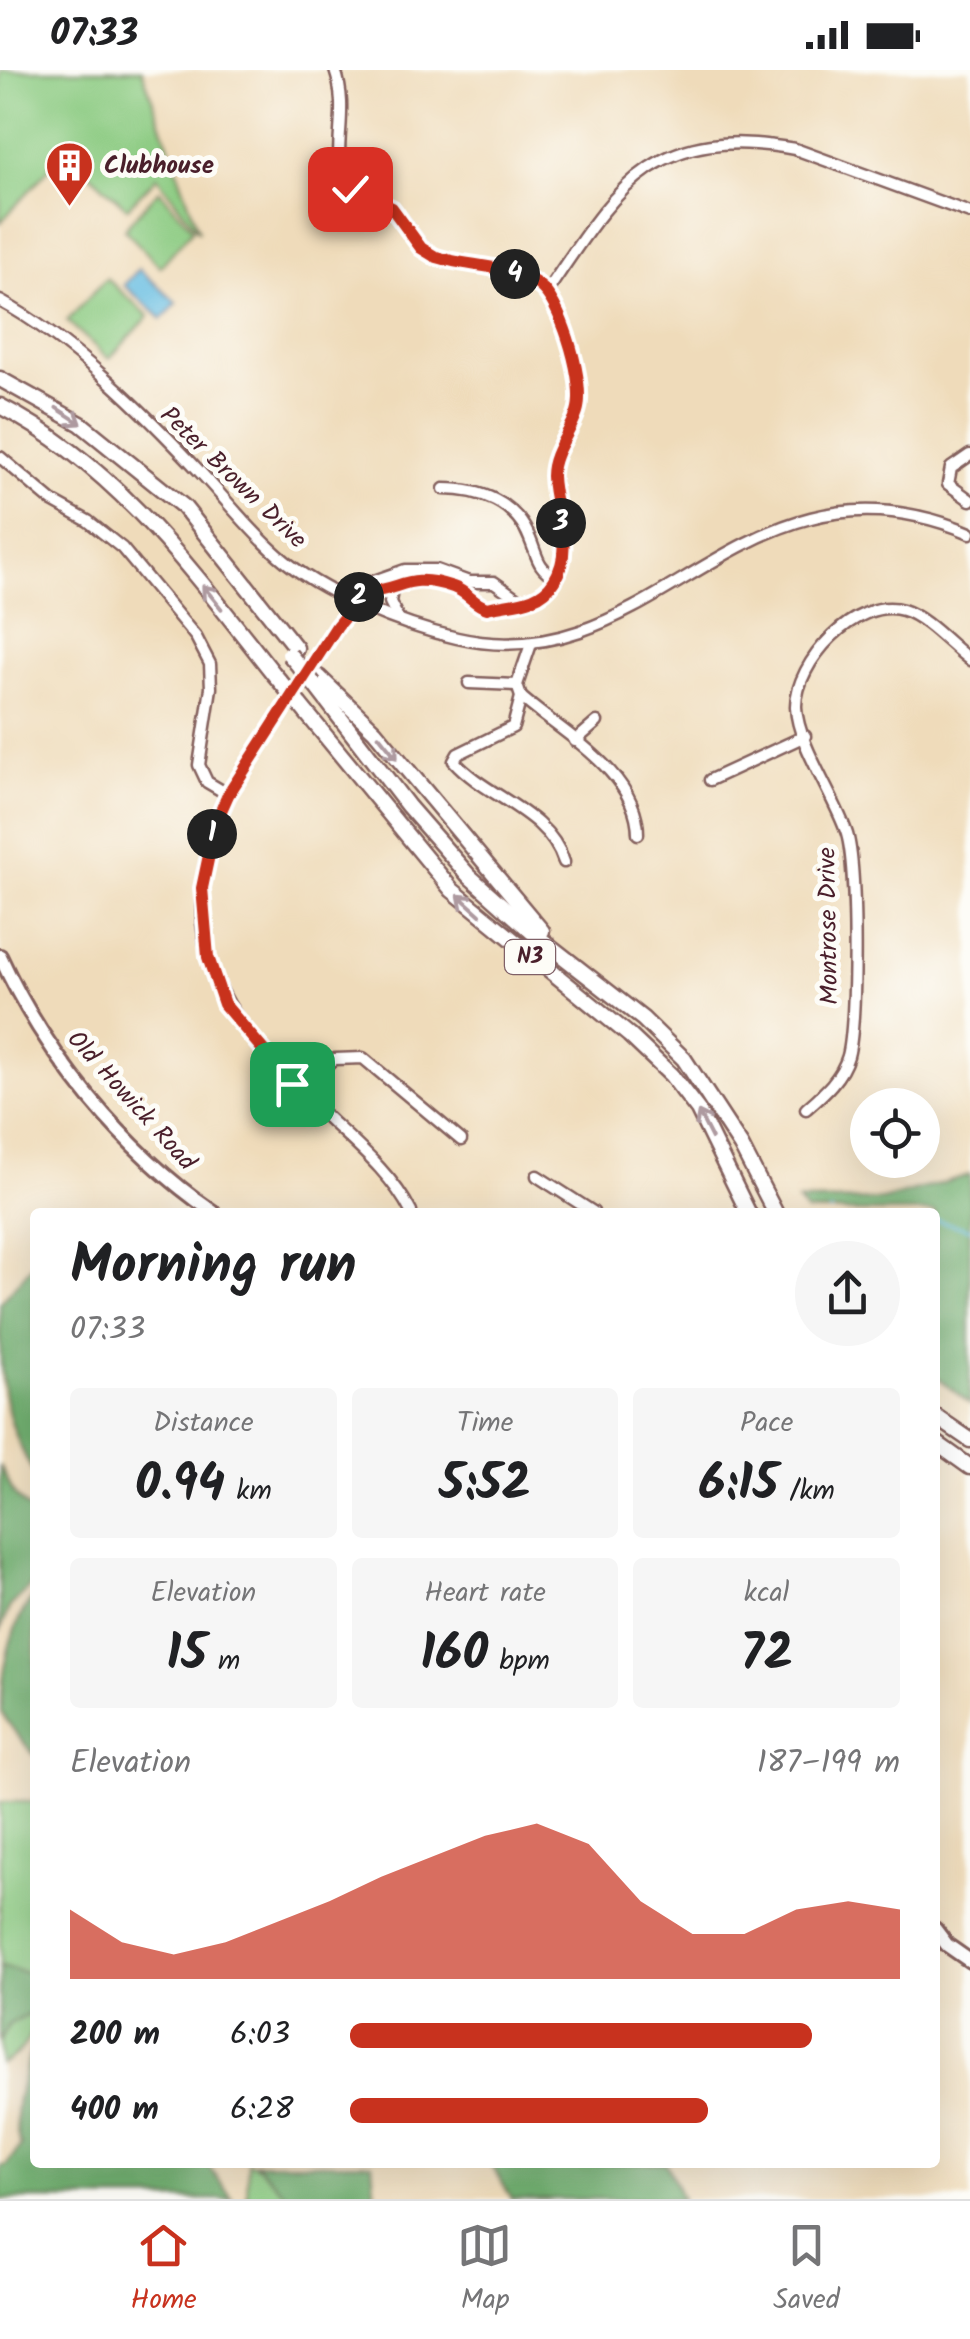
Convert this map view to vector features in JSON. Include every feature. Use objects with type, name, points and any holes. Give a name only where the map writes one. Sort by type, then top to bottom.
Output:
[{"type":"highway","name":"N3","points":[[0,378],[81,424],[178,509],[317,681],[408,806],[469,876],[684,1060],[741,1146],[772,1208]]},
{"type":"highway","name":"N3","points":[[0,406],[66,446],[136,508],[162,534],[452,890],[671,1076],[698,1110],[746,1208]]},
{"type":"highway","points":[[317,681],[374,730],[490,871],[585,974]]},
{"type":"highway","points":[[940,1419],[970,1440]]},
{"type":"highway","points":[[940,1446],[970,1467]]},
{"type":"main road","name":"Old Howick Road","points":[[0,956],[34,1024],[70,1073],[170,1180],[208,1208]]},
{"type":"main road","points":[[940,1936],[970,1960]]},
{"type":"street","points":[[335,70],[344,113],[339,156],[344,182],[392,208],[421,248],[434,256],[525,277],[546,293],[580,386],[576,415],[552,473],[565,549],[556,578],[539,597],[483,608],[463,590],[433,580],[393,583],[379,592],[365,592]]},
{"type":"street","points":[[546,293],[614,195],[660,158],[676,152],[768,144],[795,149],[970,213]]},
{"type":"street","name":"Peter Brown Drive","points":[[0,301],[36,322],[80,359],[195,467],[281,558],[355,601],[459,638],[498,645],[532,644],[617,618],[738,545],[795,520],[850,510],[882,511],[938,521],[970,533]]},
{"type":"street","points":[[970,455],[950,468],[948,484],[970,500]]},
{"type":"street","points":[[0,457],[35,488],[122,548],[196,636],[210,664],[211,688],[199,766],[208,782],[228,795]]},
{"type":"street","points":[[444,489],[478,490],[499,502],[526,530],[542,570],[556,578]]},
{"type":"street","points":[[407,1208],[378,1165],[292,1084],[224,1004],[208,957],[202,888],[216,822],[228,795],[355,601],[380,576],[420,568],[469,582],[490,580],[522,602]]},
{"type":"street","points":[[393,583],[390,602],[398,618]]},
{"type":"street","name":"Montrose Drive","points":[[806,1109],[828,1090],[848,1056],[853,916],[847,834],[796,712],[800,680],[831,638],[866,612],[907,610],[970,660]]},
{"type":"street","points":[[532,644],[517,685],[522,697],[624,789],[634,806],[638,834]]},
{"type":"street","points":[[468,683],[517,685]]},
{"type":"street","points":[[522,697],[513,727],[458,754],[454,761],[552,838],[564,862]]},
{"type":"street","points":[[575,742],[597,722]]},
{"type":"street","points":[[710,780],[805,736]]},
{"type":"street","points":[[292,1084],[335,1059],[363,1058],[461,1140]]},
{"type":"street","points":[[537,1176],[587,1208]]},
{"type":"green space","points":[[0,70],[142,70],[199,232],[157,177],[127,208],[65,151],[0,223]]},
{"type":"green space","points":[[159,190],[193,229],[160,267],[124,229]]},
{"type":"green space","points":[[106,278],[149,316],[109,359],[67,321]]},
{"type":"green space","points":[[970,1175],[970,1404],[940,1380],[940,1208],[803,1208],[798,1201],[882,1200]]},
{"type":"green space","points":[[30,1268],[30,1466],[4,1394],[0,1303]]},
{"type":"green space","points":[[0,1465],[14,1494],[30,1511],[30,1586],[9,1608],[0,1632]]},
{"type":"green space","points":[[30,1602],[30,1750],[2,1712],[5,1667],[13,1635]]},
{"type":"green space","points":[[0,1802],[30,1802],[30,1973],[0,1967]]},
{"type":"green space","points":[[0,1967],[30,1973],[30,2014],[9,2024],[0,2043]]},
{"type":"green space","points":[[30,2014],[26,2043],[0,2064],[0,2043],[9,2024]]},
{"type":"green space","points":[[30,2054],[30,2168],[210,2168],[233,2199],[0,2199],[0,2166],[6,2166],[21,2146],[16,2120]]},
{"type":"green space","points":[[248,2168],[262,2168],[290,2199],[247,2199]]},
{"type":"green space","points":[[261,2168],[372,2168],[375,2199],[290,2199]]},
{"type":"green space","points":[[493,2168],[668,2168],[682,2199],[512,2199]]},
{"type":"water","points":[[139,269],[177,303],[162,319],[124,285]]},
{"type":"waterway","points":[[940,1221],[970,1229]]},
{"type":"place","name":"Clubhouse","points":[[69,208]]},
{"type":"route","points":[[292,1084],[224,1004],[208,957],[200,910],[216,822],[228,795],[337,626],[365,592],[379,592],[404,580],[433,580],[463,590],[475,604],[491,608],[501,602],[530,602],[550,588],[565,557],[552,473],[580,400],[577,372],[564,332],[541,286],[525,277],[434,256],[421,248],[392,208],[350,189]]}]
